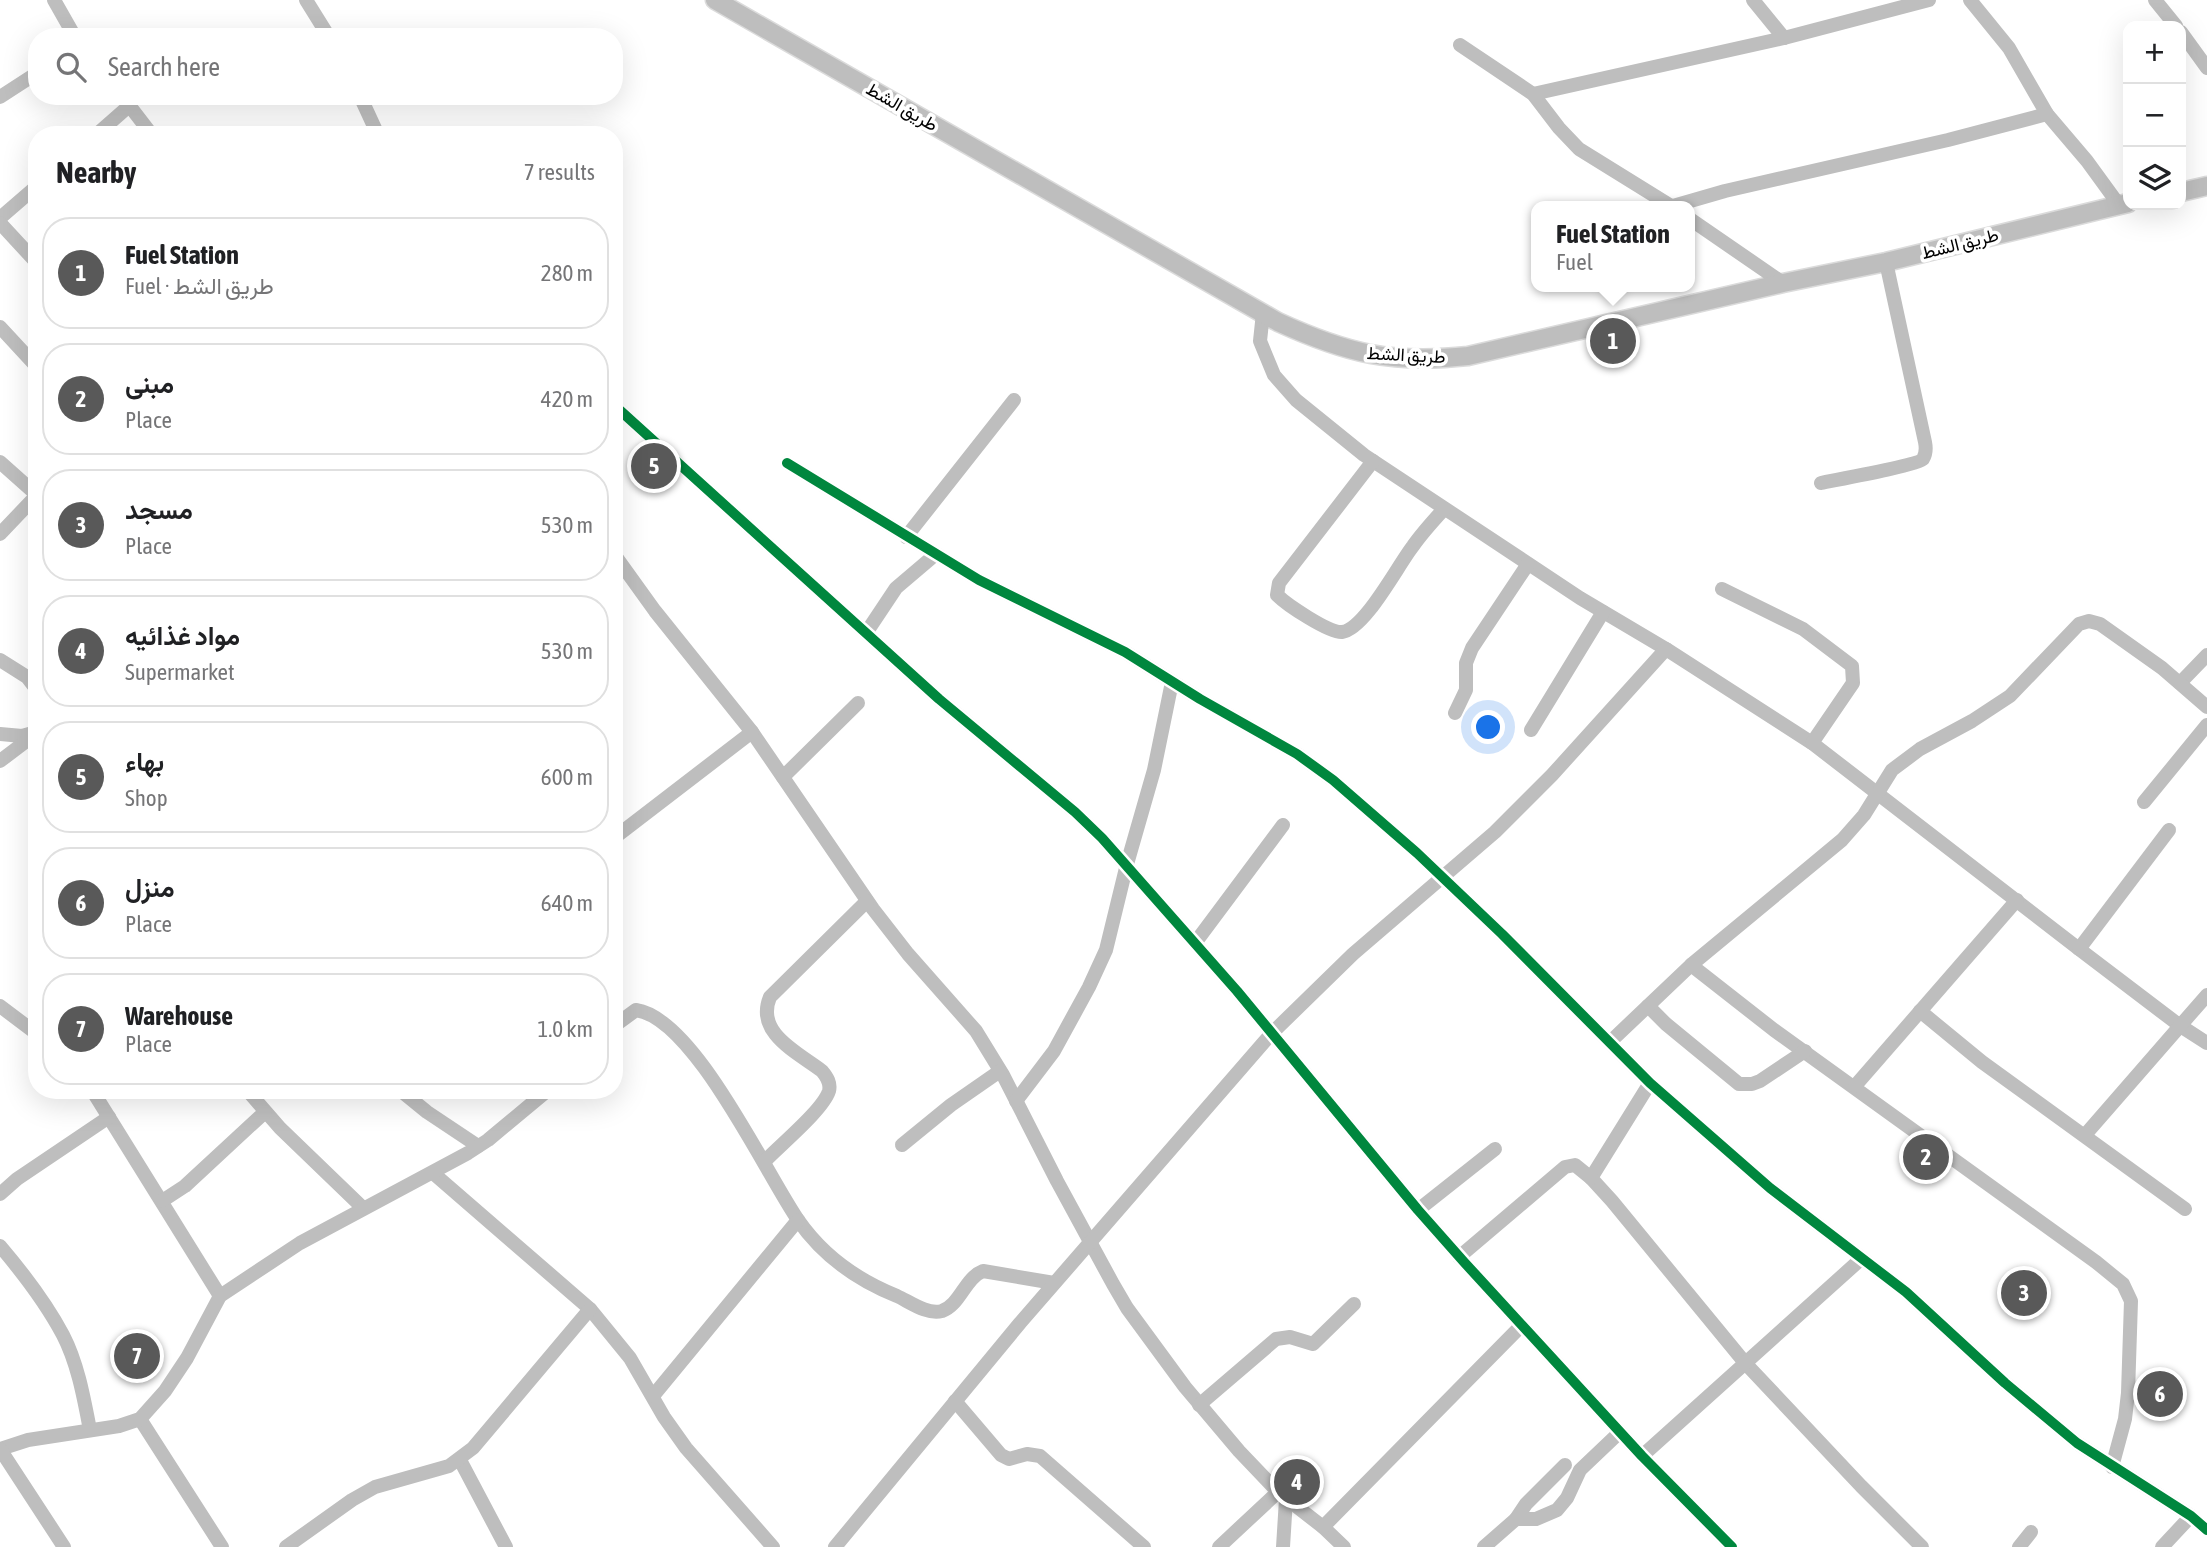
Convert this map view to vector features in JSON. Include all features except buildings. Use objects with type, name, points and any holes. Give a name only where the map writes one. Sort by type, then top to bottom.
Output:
[{"type":"main road","name":"طريق الشط","points":[[715,0],[1263,313],[1302,333],[1350,351],[1387,357],[1444,359],[1487,353],[1783,283],[1886,262],[2123,204]]},
{"type":"main road","points":[[2186,191],[2207,186]]},
{"type":"street","points":[[54,0],[70,28]]},
{"type":"street","points":[[306,0],[323,28]]},
{"type":"street","points":[[1753,0],[1784,38]]},
{"type":"street","points":[[1534,94],[1784,38],[1929,0]]},
{"type":"street","points":[[1970,0],[2009,48],[2047,114],[2123,203]]},
{"type":"street","points":[[2155,0],[2172,21]]},
{"type":"street","points":[[2186,39],[2207,68]]},
{"type":"street","points":[[1460,45],[1534,94],[1559,128],[1579,149],[1664,201]]},
{"type":"street","points":[[0,97],[28,79]]},
{"type":"street","points":[[104,126],[122,105]]},
{"type":"street","points":[[128,105],[145,126]]},
{"type":"street","points":[[364,105],[374,126]]},
{"type":"street","points":[[1690,201],[2047,114]]},
{"type":"street","points":[[28,194],[0,220],[28,253]]},
{"type":"street","points":[[1695,222],[1783,283]]},
{"type":"street","points":[[1821,483],[1906,465],[1921,461],[1924,457],[1925,442],[1886,262]]},
{"type":"street","points":[[1263,313],[1260,341],[1274,375],[1296,400],[1373,461],[1528,564],[1812,743],[2179,1025],[2207,1043]]},
{"type":"street","points":[[0,327],[28,357]]},
{"type":"street","points":[[906,537],[1014,400]]},
{"type":"street","points":[[623,413],[939,699],[1075,812],[1127,864],[1459,1257],[1642,1456],[1732,1547]]},
{"type":"street","points":[[1373,461],[1279,583],[1278,595],[1287,603],[1330,630],[1342,632],[1353,627],[1369,609],[1411,547],[1444,509]]},
{"type":"street","points":[[0,463],[28,487]]},
{"type":"street","points":[[787,463],[906,537],[1010,597],[1125,652],[1252,727],[1334,780],[1417,853],[1502,934],[1650,1083],[1770,1188],[1906,1292],[2077,1443],[2190,1516],[2207,1530]]},
{"type":"street","points":[[0,534],[28,504]]},
{"type":"street","points":[[866,633],[896,589],[936,554]]},
{"type":"street","points":[[1455,713],[1466,690],[1466,663],[1472,648],[1528,564]]},
{"type":"street","points":[[623,567],[655,611],[752,732],[867,901],[908,954],[976,1031],[1127,1308],[1199,1405],[1238,1451],[1282,1495],[1344,1547]]},
{"type":"street","points":[[1722,589],[1803,629],[1852,666],[1853,683],[1812,743]]},
{"type":"street","points":[[1531,730],[1604,612]]},
{"type":"street","points":[[1610,1042],[1691,965],[1839,843],[1864,815],[1887,776],[1907,757],[1972,721],[2010,696],[2083,622],[2100,624],[2144,654],[2207,708]]},
{"type":"street","points":[[835,1547],[1054,1283],[1271,1034],[1353,954],[1495,831],[1552,775],[1666,649]]},
{"type":"street","points":[[2180,683],[2207,654]]},
{"type":"street","points":[[0,660],[28,678]]},
{"type":"street","points":[[1016,1101],[1054,1051],[1101,962],[1111,936],[1127,864],[1154,770],[1172,682]]},
{"type":"street","points":[[783,776],[858,703]]},
{"type":"street","points":[[2144,802],[2207,725]]},
{"type":"street","points":[[623,831],[752,732]]},
{"type":"street","points":[[0,734],[28,734]]},
{"type":"street","points":[[0,761],[28,739]]},
{"type":"street","points":[[1195,943],[1283,825]]},
{"type":"street","points":[[2079,949],[2169,830]]},
{"type":"street","points":[[1855,1086],[2017,900]]},
{"type":"street","points":[[764,1162],[822,1104],[830,1089],[828,1078],[822,1071],[774,1034],[766,1021],[766,1008],[770,997],[867,901]]},
{"type":"street","points":[[1691,965],[1903,1124],[2096,1262],[2126,1289],[2131,1301],[2128,1393],[2125,1419],[2112,1466]]},
{"type":"street","points":[[2085,1135],[2207,995]]},
{"type":"street","points":[[0,1006],[28,1027]]},
{"type":"street","points":[[1648,1006],[1739,1084],[1760,1082],[1805,1051]]},
{"type":"street","points":[[623,1019],[636,1010],[649,1012],[687,1048],[724,1095],[798,1220],[835,1261],[859,1279],[938,1312],[948,1308],[976,1274],[983,1271],[1054,1283]]},
{"type":"street","points":[[1920,1011],[1982,1062],[2185,1209]]},
{"type":"street","points":[[902,1145],[951,1105],[1000,1071]]},
{"type":"street","points":[[1591,1178],[1650,1083]]},
{"type":"street","points":[[100,1099],[220,1296]]},
{"type":"street","points":[[254,1099],[363,1208]]},
{"type":"street","points":[[411,1099],[478,1146]]},
{"type":"street","points":[[64,1547],[0,1449],[28,1440],[140,1419],[165,1391],[187,1358],[220,1296],[300,1243],[433,1173],[478,1146],[537,1099]]},
{"type":"street","points":[[162,1201],[185,1185],[265,1112]]},
{"type":"street","points":[[0,1194],[109,1117]]},
{"type":"street","points":[[1418,1210],[1495,1149]]},
{"type":"street","points":[[1459,1257],[1565,1167],[1575,1166],[1612,1200],[1746,1364],[1922,1547]]},
{"type":"street","points":[[433,1173],[590,1308],[630,1358],[663,1417],[685,1448],[773,1547]]},
{"type":"street","points":[[653,1396],[798,1220]]},
{"type":"street","points":[[0,1246],[21,1271],[64,1336],[78,1378],[90,1430]]},
{"type":"street","points":[[1642,1456],[1861,1259]]},
{"type":"street","points":[[1199,1405],[1276,1339],[1290,1337],[1312,1344],[1354,1304]]},
{"type":"street","points":[[286,1547],[375,1487],[449,1466],[460,1460],[590,1308]]},
{"type":"street","points":[[1323,1527],[1522,1325]]},
{"type":"street","points":[[955,1401],[1001,1454],[1009,1459],[1027,1454],[1040,1456],[1144,1547]]},
{"type":"street","points":[[140,1419],[222,1547]]},
{"type":"street","points":[[1516,1519],[1536,1519],[1557,1510],[1567,1498],[1580,1469],[1620,1432]]},
{"type":"street","points":[[460,1460],[506,1547]]},
{"type":"street","points":[[1484,1547],[1516,1519],[1526,1504],[1565,1465]]},
{"type":"street","points":[[1219,1547],[1282,1495]]},
{"type":"street","points":[[1282,1495],[1283,1547]]},
{"type":"street","points":[[2162,1547],[2190,1516]]},
{"type":"street","points":[[2019,1547],[2031,1531]]},
{"type":"cycle path","points":[[623,413],[939,699],[1075,812],[1102,838],[1237,991],[1464,1262],[1642,1456],[1732,1547]]},
{"type":"cycle path","points":[[787,463],[979,580],[1125,652],[1200,699],[1297,754],[1333,780],[1417,853],[1502,934],[1650,1083],[1770,1188],[1906,1292],[2005,1383],[2077,1443],[2191,1516],[2207,1530]]},
{"type":"place","name":"Fuel Station","points":[[1613,341]]},
{"type":"place","name":"بهاء","points":[[654,466]]},
{"type":"place","name":"مبنى","points":[[1926,1157]]},
{"type":"place","name":"مسجد","points":[[2024,1293]]},
{"type":"place","name":"Warehouse","points":[[137,1356]]},
{"type":"place","name":"منزل","points":[[2160,1394]]},
{"type":"place","name":"مواد غذائيه","points":[[1297,1482]]}]
